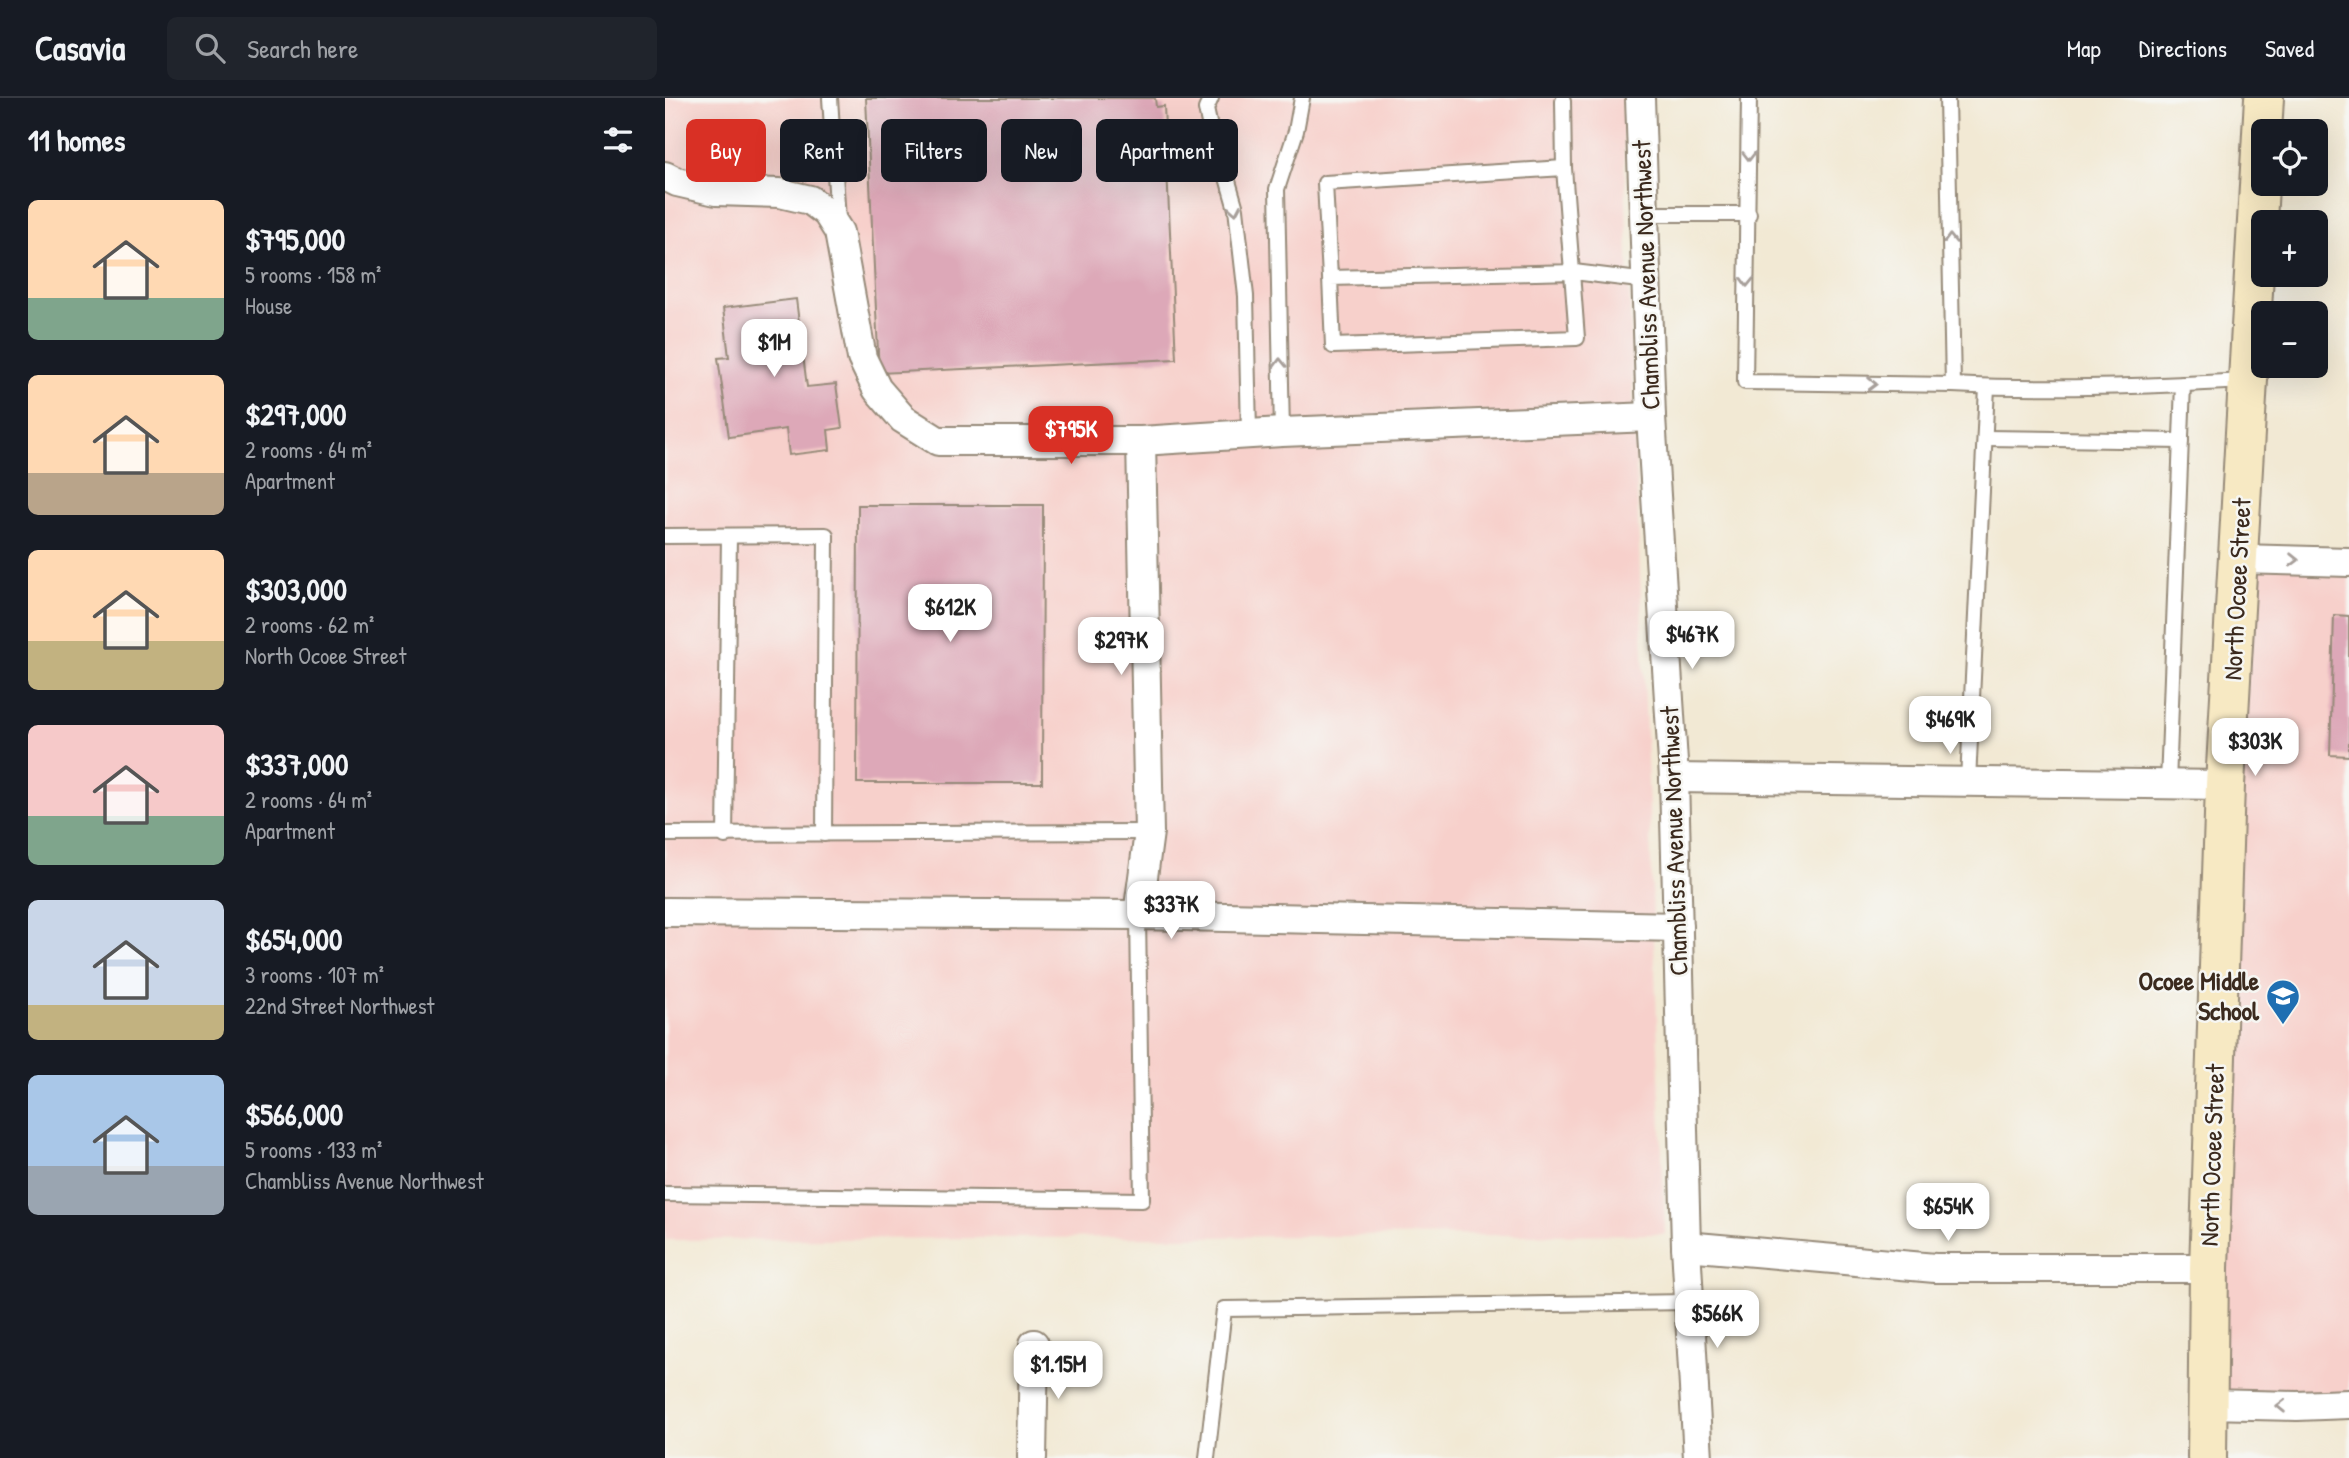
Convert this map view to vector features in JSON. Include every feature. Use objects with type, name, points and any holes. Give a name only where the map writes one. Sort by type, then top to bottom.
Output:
[{"type":"main road","name":"North Ocoee Street","points":[[2207,1458],[2209,1268],[2225,785],[2264,98]]},
{"type":"street","name":"Chambliss Avenue Northwest","points":[[1640,98],[1651,417],[1674,778],[1686,1246],[1698,1458]]},
{"type":"street","points":[[665,176],[677,182],[716,191],[780,193],[810,200],[827,213],[839,232],[862,358],[877,389],[903,419],[938,441],[1141,441],[1249,433],[1651,417]]},
{"type":"street","points":[[1138,915],[1149,832],[1141,441]]},
{"type":"street","points":[[2239,559],[2349,562]]},
{"type":"street","points":[[1674,778],[2225,785]]},
{"type":"street","points":[[665,912],[1138,915],[1678,927]]},
{"type":"street","points":[[1686,1246],[1935,1268],[2209,1268]]},
{"type":"street","points":[[1033,1458],[1034,1343]]},
{"type":"street","points":[[2207,1404],[2349,1404]]},
{"type":"lane","points":[[830,98],[839,232]]},
{"type":"lane","points":[[1211,98],[1206,110],[1214,146],[1226,174],[1235,209],[1246,296],[1249,433]]},
{"type":"lane","points":[[1282,432],[1277,189],[1296,131],[1302,98]]},
{"type":"lane","points":[[1749,98],[1745,382],[1987,387],[2249,381]]},
{"type":"lane","points":[[1947,98],[1953,385]]},
{"type":"lane","points":[[1563,101],[1577,338],[1333,345],[1325,183],[1565,168]]},
{"type":"lane","points":[[1644,214],[1749,214]]},
{"type":"lane","points":[[1330,278],[1574,272],[1647,281]]},
{"type":"lane","points":[[2168,784],[2183,384]]},
{"type":"lane","points":[[1968,781],[1987,387]]},
{"type":"lane","points":[[1985,438],[2181,441]]},
{"type":"lane","points":[[665,536],[826,535],[824,834]]},
{"type":"lane","points":[[725,836],[729,536]]},
{"type":"lane","points":[[665,834],[725,836],[1149,832]]},
{"type":"lane","points":[[665,1194],[1142,1200],[1138,915]]},
{"type":"lane","points":[[1207,1458],[1224,1309],[1690,1302]]},
{"type":"shaded area","points":[[665,98],[1622,98],[1665,1234],[665,1240]]},
{"type":"shaded area","name":"Ocoee Middle School","points":[[2239,559],[2349,562],[2349,1404],[2207,1404]]},
{"type":"building","points":[[866,98],[1155,98],[1156,107],[1164,106],[1165,119],[1096,119],[1096,182],[1168,182],[1176,359],[879,373]]},
{"type":"building","points":[[796,299],[807,387],[836,384],[842,428],[828,430],[830,450],[789,455],[786,429],[729,437],[718,358],[729,357],[723,308]]},
{"type":"building","points":[[858,505],[1043,505],[1042,783],[857,783]]},
{"type":"building","points":[[2334,615],[2349,616],[2349,756],[2330,755]]},
{"type":"place","name":"Ocoee Middle School","points":[[2283,1026]]}]
